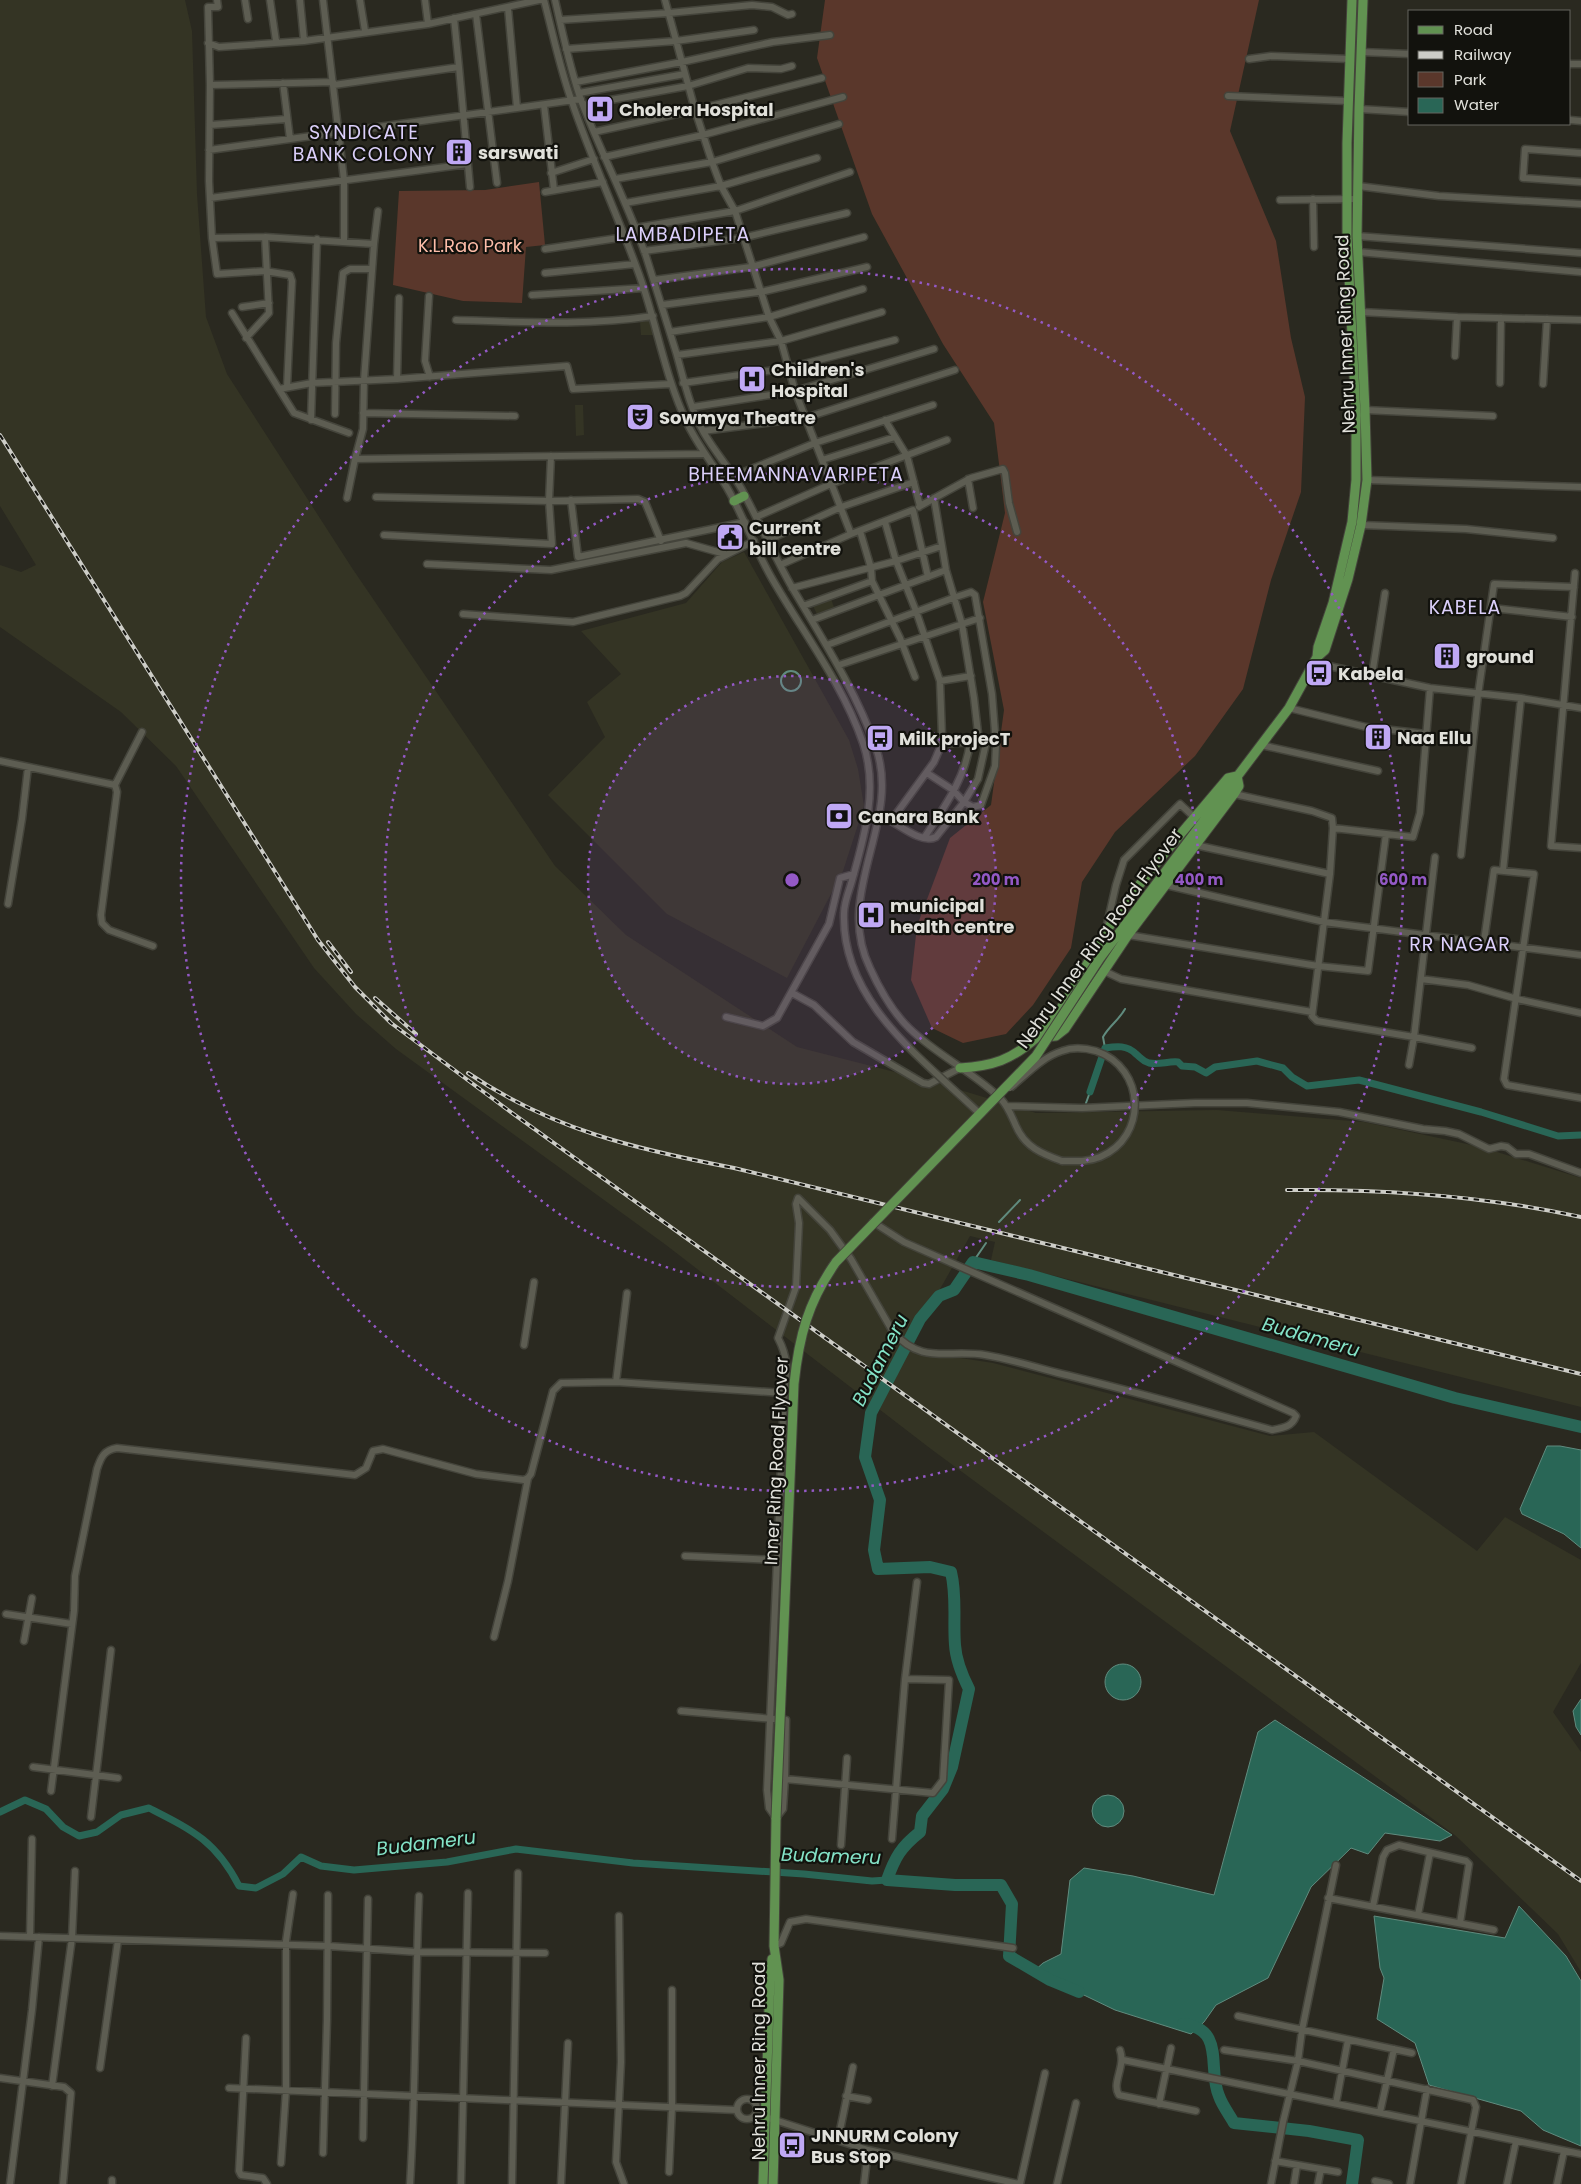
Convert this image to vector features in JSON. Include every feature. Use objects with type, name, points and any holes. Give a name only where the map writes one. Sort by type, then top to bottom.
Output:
[{"type":"main road","name":"Nehru Inner Ring Road","points":[[1316,660],[1318,646],[1333,603],[1352,522],[1356,480],[1356,415],[1349,299],[1347,199],[1350,0]]},
{"type":"main road","name":"Nehru Inner Ring Road","points":[[1237,776],[1289,708],[1316,660],[1326,650],[1334,629],[1361,525],[1366,480],[1365,410],[1357,236],[1358,109],[1363,0]]},
{"type":"main road","points":[[734,501],[744,496]]},
{"type":"main road","points":[[960,1068],[985,1067],[1002,1061],[1018,1053],[1038,1037],[1050,1023],[1106,933],[1136,891],[1228,778],[1237,776],[1239,786],[1231,791],[1195,845],[1128,935],[1065,1029],[1056,1036],[1038,1037]]},
{"type":"main road","name":"Nehru Inner Ring Road Flyover","points":[[982,1112],[1036,1056],[1100,958],[1231,791]]},
{"type":"main road","name":"Inner Ring Road Flyover","points":[[775,1909],[776,1818],[796,1358],[806,1317],[824,1280],[836,1262],[982,1112]]},
{"type":"main road","name":"Nehru Inner Ring Road","points":[[773,2184],[778,1980],[774,1946],[775,1909]]},
{"type":"main road","points":[[763,2184],[770,1979],[774,1946]]},
{"type":"street","points":[[217,0],[218,7],[208,7],[210,36],[208,43],[210,198],[212,238],[217,274],[266,272],[290,276],[292,280],[286,387]]},
{"type":"street","points":[[245,0],[248,19]]},
{"type":"street","points":[[270,0],[276,41]]},
{"type":"street","points":[[300,0],[304,41]]},
{"type":"street","points":[[323,0],[344,180],[344,242]]},
{"type":"street","points":[[360,0],[365,31]]},
{"type":"street","points":[[425,0],[428,24]]},
{"type":"street","points":[[208,43],[219,47],[276,41],[304,41],[328,36],[428,24],[539,0]]},
{"type":"street","points":[[544,0],[571,101],[644,288],[671,384],[687,422],[704,454],[734,501],[769,573],[812,642],[863,742],[870,794],[864,840],[844,911],[845,936],[860,987],[875,1010],[906,1044],[982,1112],[1045,1059],[1063,1050],[1087,1049],[1108,1056],[1122,1067],[1135,1093],[1135,1110],[1130,1129],[1119,1144],[1101,1156],[1080,1161],[1062,1161],[1044,1154],[1027,1142],[1021,1135],[1007,1106],[997,1095],[907,1027],[890,1006],[867,964],[860,941],[857,915],[862,880],[879,817],[882,785],[877,752],[839,665],[792,588],[734,476],[704,431],[693,407],[683,383],[670,332],[644,251],[581,99],[566,49],[555,0]]},
{"type":"street","points":[[665,0],[688,86],[712,162],[721,186],[735,211],[751,267],[769,317],[781,341],[795,391],[851,534]]},
{"type":"street","points":[[560,20],[669,13],[752,5],[772,7],[788,15],[792,14]]},
{"type":"street","points":[[508,8],[517,108]]},
{"type":"street","points":[[476,14],[497,183]]},
{"type":"street","points":[[454,18],[465,115],[470,187]]},
{"type":"street","points":[[566,49],[676,41],[754,30]]},
{"type":"street","points":[[576,82],[773,42],[830,35]]},
{"type":"street","points":[[1361,52],[1408,54]]},
{"type":"street","points":[[1248,59],[1271,56],[1350,59]]},
{"type":"street","points":[[581,99],[688,86],[748,68],[781,69],[792,66]]},
{"type":"street","points":[[210,85],[334,83],[459,67]]},
{"type":"street","points":[[209,150],[571,101],[685,74]]},
{"type":"street","points":[[594,132],[695,110],[822,78]]},
{"type":"street","points":[[283,83],[290,139]]},
{"type":"street","points":[[1228,96],[1348,101]]},
{"type":"street","points":[[604,157],[703,135],[843,97]]},
{"type":"street","points":[[544,105],[554,190]]},
{"type":"street","points":[[1358,109],[1408,112]]},
{"type":"street","points":[[210,125],[287,119]]},
{"type":"street","points":[[615,179],[712,162],[839,124]]},
{"type":"street","points":[[1581,153],[1525,149],[1523,178],[1581,182]]},
{"type":"street","points":[[625,203],[721,186],[817,158]]},
{"type":"street","points":[[551,172],[594,159]]},
{"type":"street","points":[[210,198],[468,164]]},
{"type":"street","points":[[635,228],[735,211],[850,172]]},
{"type":"street","points":[[545,192],[603,182]]},
{"type":"street","points":[[1358,186],[1439,196],[1581,204]]},
{"type":"street","points":[[1313,199],[1314,247]]},
{"type":"street","points":[[1280,200],[1358,199]]},
{"type":"street","points":[[347,498],[348,484],[361,440],[371,270],[378,211]]},
{"type":"street","points":[[644,251],[742,238],[847,213]]},
{"type":"street","points":[[1357,236],[1581,253]]},
{"type":"street","points":[[212,238],[265,237],[374,244]]},
{"type":"street","points":[[246,338],[269,313],[265,237]]},
{"type":"street","points":[[545,249],[625,237]]},
{"type":"street","points":[[654,280],[751,267],[864,237]]},
{"type":"street","points":[[311,420],[317,239]]},
{"type":"street","points":[[1358,252],[1581,272]]},
{"type":"street","points":[[545,273],[635,264]]},
{"type":"street","points":[[662,305],[760,291],[867,267]]},
{"type":"street","points":[[335,414],[336,343],[343,272],[350,269],[371,270]]},
{"type":"street","points":[[532,295],[644,288]]},
{"type":"street","points":[[670,332],[769,317],[863,289]]},
{"type":"street","points":[[428,296],[425,361],[430,377]]},
{"type":"street","points":[[397,379],[399,298]]},
{"type":"street","points":[[242,307],[269,304]]},
{"type":"street","points":[[677,356],[781,341],[882,312]]},
{"type":"street","points":[[1361,312],[1457,317],[1581,320]]},
{"type":"street","points":[[232,313],[294,413],[349,433]]},
{"type":"street","points":[[456,320],[565,323],[625,320],[653,316]]},
{"type":"street","points":[[1454,356],[1457,317]]},
{"type":"street","points":[[1500,383],[1501,318]]},
{"type":"street","points":[[1543,384],[1547,319]]},
{"type":"street","points":[[683,383],[788,368],[895,340]]},
{"type":"street","points":[[693,407],[795,391],[934,349]]},
{"type":"street","points":[[279,389],[312,383],[430,377],[567,366],[573,389],[671,384]]},
{"type":"street","points":[[704,431],[805,418],[955,370]]},
{"type":"street","points":[[734,476],[815,443],[933,405]]},
{"type":"street","points":[[1365,410],[1493,416]]},
{"type":"street","points":[[363,413],[515,416]]},
{"type":"street","points":[[885,420],[907,456],[920,506]]},
{"type":"street","points":[[822,460],[895,437]]},
{"type":"street","points":[[756,517],[831,484],[946,440]]},
{"type":"street","points":[[355,459],[704,454]]},
{"type":"street","points":[[384,535],[552,544],[549,501],[551,456]]},
{"type":"street","points":[[780,565],[851,534],[913,510],[968,479],[1000,468],[1005,470],[1007,496],[1017,532]]},
{"type":"street","points":[[968,479],[974,508]]},
{"type":"street","points":[[1366,480],[1581,487]]},
{"type":"street","points":[[768,540],[841,507],[914,482]]},
{"type":"street","points":[[376,497],[549,501],[642,499],[661,541]]},
{"type":"street","points":[[879,817],[924,838],[932,839],[936,837],[964,802],[978,779],[982,743],[962,624],[946,570],[934,498]]},
{"type":"street","points":[[571,500],[578,557],[745,522]]},
{"type":"street","points":[[913,510],[928,578]]},
{"type":"street","points":[[885,522],[896,561],[916,611],[940,681],[940,744],[927,773],[891,821]]},
{"type":"street","points":[[1361,525],[1466,529],[1552,538]]},
{"type":"street","points":[[860,531],[871,568],[872,581],[903,644],[915,677]]},
{"type":"street","points":[[463,614],[566,622],[579,621],[680,596],[686,593],[712,564],[725,554],[754,541]]},
{"type":"street","points":[[427,564],[558,569],[686,544],[725,554]]},
{"type":"street","points":[[792,588],[922,554],[942,546]]},
{"type":"street","points":[[812,620],[946,570]]},
{"type":"street","points":[[1575,573],[1574,587],[1577,596],[1572,618],[1552,846],[1581,848]]},
{"type":"street","points":[[803,606],[872,581]]},
{"type":"street","points":[[1461,854],[1478,695],[1494,584],[1574,587]]},
{"type":"street","points":[[827,645],[953,598],[971,592],[973,594],[980,618],[992,694],[996,745],[995,766],[981,805],[973,807],[964,802],[953,790],[927,773]]},
{"type":"street","points":[[1372,675],[1385,594]]},
{"type":"street","points":[[1492,608],[1572,618]]},
{"type":"street","points":[[839,665],[980,618]]},
{"type":"street","points":[[1316,660],[1430,688],[1478,695],[1521,698],[1581,708]]},
{"type":"street","points":[[940,681],[971,676]]},
{"type":"street","points":[[1333,828],[1414,837],[1420,813],[1430,688]]},
{"type":"street","points":[[1503,871],[1521,698]]},
{"type":"street","points":[[1289,708],[1366,727],[1426,734]]},
{"type":"street","points":[[142,732],[115,784],[117,792],[101,915],[102,923],[109,930],[153,946]]},
{"type":"street","points":[[940,744],[970,741],[996,745]]},
{"type":"street","points":[[924,838],[953,790],[969,755],[970,741]]},
{"type":"street","points":[[1261,744],[1378,771]]},
{"type":"street","points":[[0,761],[115,784]]},
{"type":"street","points":[[8,904],[22,819],[28,767]]},
{"type":"street","points":[[1231,791],[1312,811],[1332,818],[1330,874],[1312,1016],[1317,1021],[1472,1048]]},
{"type":"street","points":[[1106,933],[1116,885],[1124,860],[1180,804],[1195,818]]},
{"type":"street","points":[[1128,935],[1318,966],[1368,971],[1386,834]]},
{"type":"street","points":[[1195,845],[1330,874]]},
{"type":"street","points":[[1409,1065],[1435,857]]},
{"type":"street","points":[[1484,942],[1494,870],[1534,874],[1517,999],[1504,1074],[1505,1082],[1507,1085],[1581,1098]]},
{"type":"street","points":[[726,1017],[763,1026],[777,1018],[829,924],[840,878],[854,874]]},
{"type":"street","points":[[1166,884],[1324,922],[1581,954]]},
{"type":"street","points":[[1104,970],[1121,979],[1312,1012]]},
{"type":"street","points":[[1421,979],[1468,985],[1517,999],[1581,1013]]},
{"type":"street","points":[[792,993],[814,1005],[853,1042],[923,1083],[929,1084],[960,1068]]},
{"type":"street","points":[[1007,1106],[1082,1108],[1196,1103],[1247,1103],[1306,1108],[1459,1134],[1489,1149],[1501,1146],[1507,1147],[1516,1154],[1529,1154],[1581,1173]]},
{"type":"street","points":[[681,1711],[770,1719],[786,1720],[785,1793],[783,1808],[776,1818],[769,1808],[767,1790],[770,1719],[776,1560],[784,1392],[788,1363],[785,1351],[778,1338],[796,1287],[799,1223],[796,1204],[798,1198],[830,1230],[851,1259],[886,1322],[902,1342],[915,1350],[935,1355],[983,1355],[1106,1385],[1272,1430],[1287,1427],[1294,1421],[1296,1416],[1293,1413],[904,1242],[873,1222]]},
{"type":"street","points":[[524,1345],[534,1282]]},
{"type":"street","points":[[616,1382],[627,1293]]},
{"type":"street","points":[[494,1636],[508,1581],[528,1478],[531,1474],[556,1385],[560,1383],[616,1382],[784,1392]]},
{"type":"street","points":[[51,1791],[72,1624],[75,1576],[100,1458],[110,1449],[117,1448],[272,1464],[355,1475],[366,1468],[373,1451],[383,1450],[476,1474],[524,1480],[528,1478]]},
{"type":"street","points":[[685,1556],[776,1560]]},
{"type":"street","points":[[892,1839],[905,1679],[917,1582]]},
{"type":"street","points":[[24,1641],[30,1618],[32,1598]]},
{"type":"street","points":[[6,1614],[72,1624]]},
{"type":"street","points":[[91,1817],[111,1650]]},
{"type":"street","points":[[785,1779],[933,1793],[943,1780],[949,1680],[905,1679]]},
{"type":"street","points":[[841,1845],[847,1758]]},
{"type":"street","points":[[33,1767],[118,1778]]},
{"type":"street","points":[[30,1937],[32,1839]]},
{"type":"street","points":[[1373,1906],[1383,1857],[1386,1850],[1399,1845],[1466,1861],[1469,1864],[1460,1923]]},
{"type":"street","points":[[1418,1915],[1430,1852]]},
{"type":"street","points":[[1271,2184],[1279,2140],[1298,2061],[1302,2030],[1336,1865]]},
{"type":"street","points":[[52,2086],[72,1938],[75,1871]]},
{"type":"street","points":[[512,2184],[518,1873]]},
{"type":"street","points":[[461,2184],[468,1893]]},
{"type":"street","points":[[281,2162],[286,2090],[286,1945],[293,1894]]},
{"type":"street","points":[[322,2153],[326,2092],[328,1895]]},
{"type":"street","points":[[410,2184],[415,2096],[416,1952],[419,1896]]},
{"type":"street","points":[[1328,1898],[1494,1930]]},
{"type":"street","points":[[363,2138],[366,2093],[368,1899]]},
{"type":"street","points":[[619,1916],[620,2105],[616,2162],[624,2184]]},
{"type":"street","points":[[774,1946],[782,1942],[790,1922],[806,1919],[1013,1948]]},
{"type":"street","points":[[0,1936],[328,1946],[416,1952],[545,1953]]},
{"type":"street","points":[[10,2184],[32,2010],[39,1937]]},
{"type":"street","points":[[100,2068],[118,1940]]},
{"type":"street","points":[[669,2172],[672,2107],[672,1990]]},
{"type":"street","points":[[1238,2016],[1412,2053]]},
{"type":"street","points":[[246,2038],[239,2171],[240,2175],[244,2177],[263,2178],[267,2184]]},
{"type":"street","points":[[1336,2103],[1348,2040]]},
{"type":"street","points":[[561,2184],[568,2042]]},
{"type":"street","points":[[1159,2104],[1171,2048]]},
{"type":"street","points":[[1380,2112],[1394,2049]]},
{"type":"street","points":[[1120,2050],[1123,2060],[1116,2087],[1119,2095],[1196,2111]]},
{"type":"street","points":[[1224,2050],[1298,2061],[1473,2100],[1476,2108],[1461,2184]]},
{"type":"street","points":[[1123,2060],[1581,2154]]},
{"type":"street","points":[[838,2140],[853,2066]]},
{"type":"street","points":[[756,2114],[775,2122],[868,2150],[1020,2184],[1045,2073]]},
{"type":"street","points":[[0,2078],[69,2089],[72,2098],[63,2184]]},
{"type":"street","points":[[229,2088],[736,2110]]},
{"type":"street","points":[[1410,2184],[1428,2089]]},
{"type":"street","points":[[846,2096],[868,2100]]},
{"type":"street","points":[[750,2100],[757,2107],[756,2114],[750,2119],[738,2116],[736,2110],[740,2101],[750,2100]]},
{"type":"street","points":[[1057,2184],[1076,2103]]},
{"type":"street","points":[[1507,2184],[1516,2140]]},
{"type":"street","points":[[864,2184],[868,2150]]},
{"type":"street","points":[[1557,2184],[1564,2151]]},
{"type":"street","points":[[1276,2161],[1338,2172]]},
{"type":"street","points":[[1294,2184],[1297,2165]]},
{"type":"street","points":[[1318,2184],[1321,2169]]},
{"type":"street","points":[[1375,2181],[1388,2184]]},
{"type":"shaded area","points":[[0,0],[185,0],[192,31],[197,194],[206,317],[227,374],[352,568],[555,866],[626,935],[797,1047],[934,1082],[1036,1113],[1217,1110],[1364,1122],[1481,1147],[1581,1178],[1581,1407],[991,1260],[995,1242],[970,1236],[909,1344],[941,1355],[993,1363],[1270,1436],[1314,1432],[1477,1551],[1505,1517],[1581,1560],[1581,1663],[1553,1712],[1581,1752],[1581,1972],[1558,1934],[1456,1836],[931,1449],[666,1245],[396,1049],[356,1014],[314,968],[176,766],[121,712],[0,627],[0,565],[21,572],[36,565],[0,506]]},
{"type":"shaded area","name":"Cholera Hospital","points":[[606,97],[611,117],[596,121],[588,102]]},
{"type":"shaded area","points":[[640,321],[652,321],[653,335],[641,335]]},
{"type":"shaded area","points":[[575,405],[583,405],[584,435],[576,436]]},
{"type":"shaded area","points":[[744,552],[849,740],[858,769],[864,806],[843,871],[787,978],[667,914],[548,795],[605,737],[587,702],[621,674],[581,631],[686,603],[722,562]]},
{"type":"shaded area","points":[[831,599],[834,607],[817,614],[813,606]]},
{"type":"green space","points":[[825,0],[1259,0],[1230,131],[1276,241],[1291,338],[1305,397],[1301,492],[1271,580],[1243,689],[1195,756],[1115,832],[1082,882],[1071,948],[1033,1005],[1006,1034],[963,1043],[932,1028],[911,980],[917,926],[950,838],[991,805],[1004,710],[983,602],[1005,513],[994,423],[943,344],[872,214],[817,58]]},
{"type":"green space","name":"K.L.Rao Park","points":[[539,182],[545,245],[526,247],[522,303],[463,301],[393,285],[399,191],[485,190]]},
{"type":"water","points":[[1547,1446],[1560,1446],[1581,1450],[1581,1548],[1564,1534],[1522,1514],[1520,1509]]},
{"type":"water","points":[[1123,1664],[1135,1670],[1141,1682],[1135,1694],[1123,1700],[1111,1694],[1105,1682],[1111,1670]]},
{"type":"water","points":[[1581,1699],[1581,1735],[1576,1727],[1573,1711]]},
{"type":"water","points":[[1275,1720],[1452,1835],[1440,1841],[1385,1833],[1368,1854],[1351,1848],[1311,1887],[1268,1978],[1216,2005],[1204,2022],[1191,2034],[1115,2010],[1034,1971],[1043,1963],[1061,1954],[1070,1880],[1084,1868],[1133,1876],[1214,1895],[1258,1732]]},
{"type":"water","points":[[1108,1795],[1114,1796],[1119,1800],[1123,1805],[1123,1817],[1119,1822],[1114,1826],[1108,1827],[1102,1826],[1097,1822],[1093,1817],[1092,1811],[1093,1805],[1097,1800],[1102,1796]]},
{"type":"water","points":[[1519,1906],[1566,1956],[1581,1981],[1581,2146],[1543,2130],[1521,2111],[1429,2085],[1415,2043],[1377,2019],[1384,1978],[1380,1968],[1374,1916],[1505,1938]]},
{"type":"waterway","points":[[791,671],[798,674],[801,681],[798,688],[791,691],[784,688],[781,681],[784,674],[791,671]]},
{"type":"waterway","points":[[1105,1048],[1103,1037],[1125,1009]]},
{"type":"waterway","points":[[1090,1092],[1105,1048],[1122,1047],[1133,1051],[1149,1063],[1178,1062],[1182,1066],[1195,1067],[1206,1073],[1215,1067],[1257,1061],[1283,1068],[1292,1077],[1307,1086],[1359,1080],[1481,1112],[1558,1136],[1581,1135]]},
{"type":"waterway","points":[[1086,1103],[1090,1092]]},
{"type":"waterway","points":[[999,1222],[1020,1200]]},
{"type":"waterway","points":[[973,1262],[986,1243]]},
{"type":"waterway","name":"Budameru","points":[[1079,1992],[1050,1980],[1009,1956],[1012,1904],[1001,1885],[955,1885],[887,1880],[899,1853],[920,1832],[922,1816],[943,1789],[952,1767],[969,1689],[960,1668],[956,1651],[954,1636],[954,1590],[951,1572],[930,1567],[878,1569],[874,1550],[880,1500],[865,1457],[871,1413],[920,1319],[939,1296],[954,1290],[973,1262],[1029,1275],[1455,1398],[1581,1427]]},
{"type":"waterway","name":"Budameru","points":[[0,1812],[25,1800],[46,1809],[63,1827],[79,1836],[97,1832],[121,1815],[149,1808],[202,1838],[221,1858],[239,1886],[256,1888],[283,1874],[301,1857],[321,1866],[354,1870],[447,1862],[516,1849],[633,1863],[804,1874],[872,1881],[887,1880]]},
{"type":"waterway","points":[[1183,2024],[1196,2027],[1205,2034],[1210,2042],[1219,2096],[1234,2123],[1309,2131],[1358,2140],[1352,2184]]},
{"type":"railway","points":[[0,435],[318,940],[355,987],[391,1023],[508,1110],[1581,1881]]},
{"type":"railway","points":[[328,942],[351,972]]},
{"type":"railway","points":[[375,998],[416,1034]]},
{"type":"railway","points":[[468,1073],[500,1093],[563,1123],[629,1145],[734,1168],[1581,1374]]},
{"type":"railway","points":[[1287,1190],[1435,1195],[1508,1204],[1581,1217]]},
{"type":"place","name":"Cholera Hospital","points":[[600,109]]},
{"type":"place","name":"sarswati","points":[[459,152]]},
{"type":"place","name":"Children's Hospital","points":[[752,379]]},
{"type":"place","name":"Sowmya Theatre","points":[[640,417]]},
{"type":"place","name":"Current bill centre","points":[[730,537]]},
{"type":"place","name":"ground","points":[[1447,656]]},
{"type":"place","name":"Kabela","points":[[1319,673]]},
{"type":"place","name":"Naa Ellu","points":[[1378,737]]},
{"type":"place","name":"Milk projecT","points":[[880,738]]},
{"type":"place","name":"Canara Bank","points":[[839,816]]},
{"type":"place","name":"municipal health centre","points":[[871,915]]},
{"type":"place","name":"JNNURM Colony Bus Stop","points":[[792,2145]]},
{"type":"district","name":"SYNDICATE BANK COLONY","points":[[364,143]]},
{"type":"district","name":"LAMBADIPETA","points":[[683,234]]},
{"type":"district","name":"BHEEMANNAVARIPETA","points":[[796,474]]},
{"type":"district","name":"KABELA","points":[[1465,607]]},
{"type":"district","name":"RR NAGAR","points":[[1460,944]]}]
